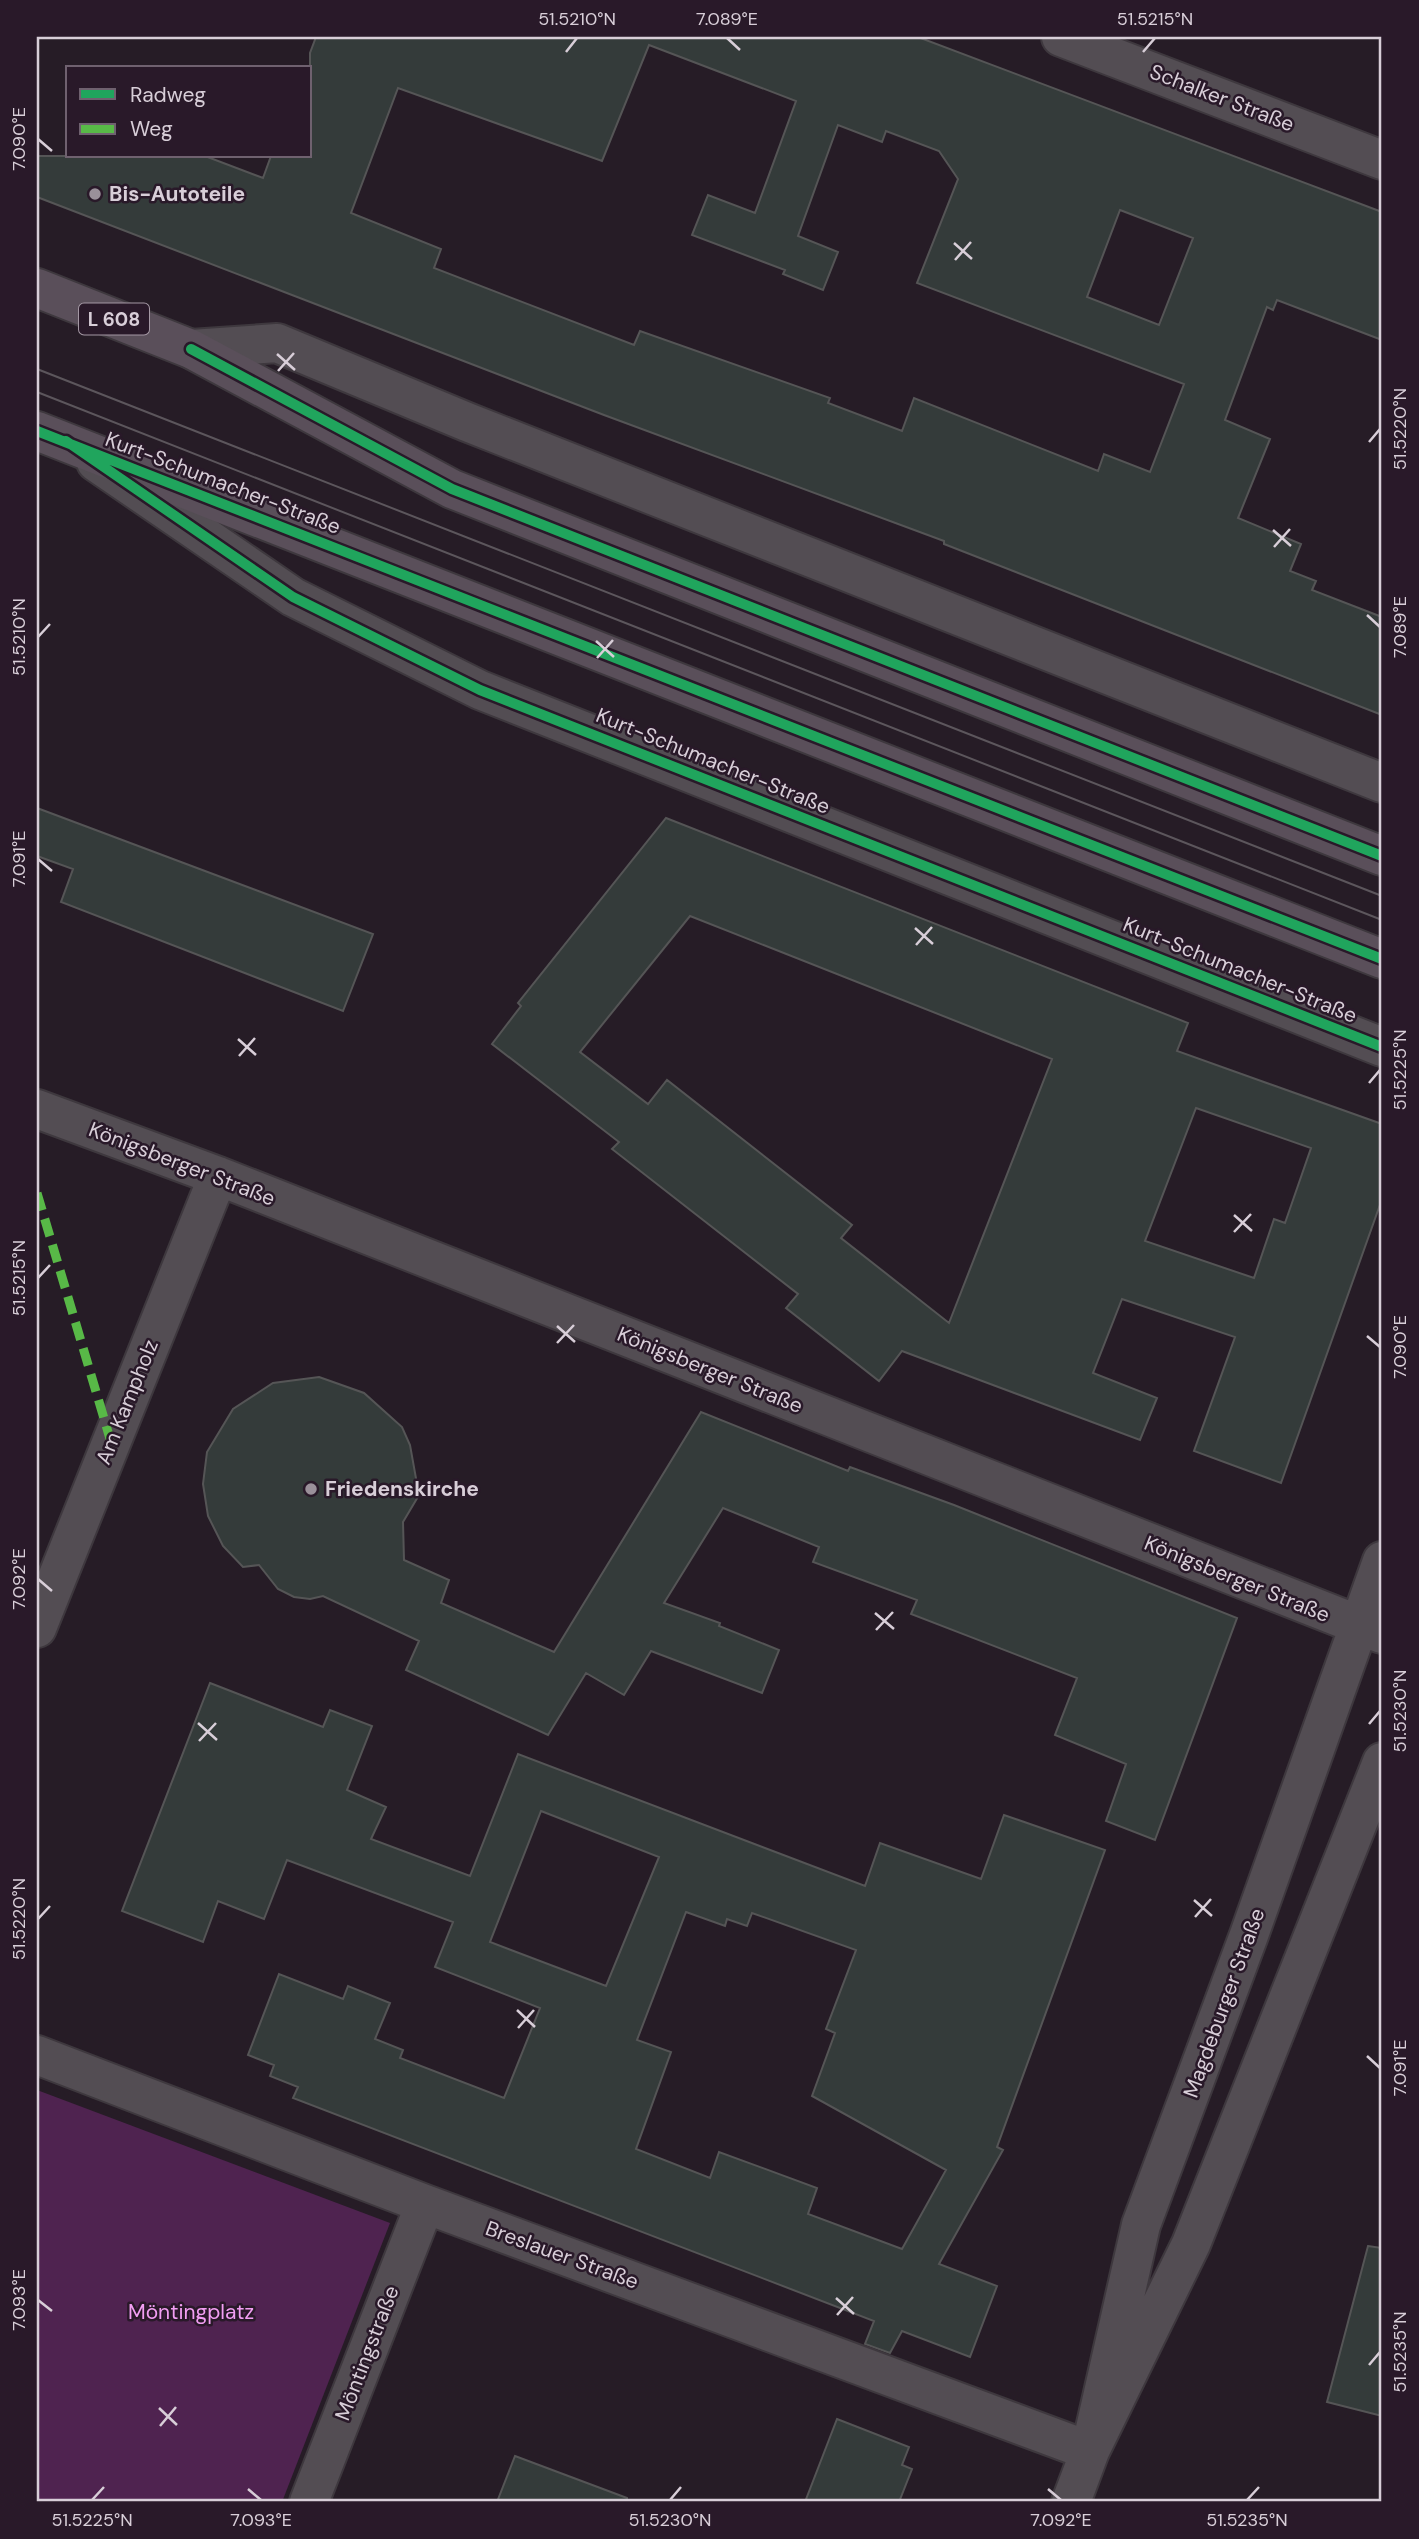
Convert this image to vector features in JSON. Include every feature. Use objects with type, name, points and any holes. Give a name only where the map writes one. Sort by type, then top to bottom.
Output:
[{"type":"main road","name":"L 608","points":[[37,288],[191,349],[452,489],[1382,856]]},
{"type":"main road","name":"Kurt-Schumacher-Straße","points":[[51,436],[1382,960]]},
{"type":"street","name":"Schalker Straße","points":[[1061,37],[1382,160]]},
{"type":"street","points":[[191,349],[278,343],[467,422],[1382,783]]},
{"type":"street","name":"Kurt-Schumacher-Straße","points":[[51,436],[293,597],[480,690],[1382,1047]]},
{"type":"street","name":"Königsberger Straße","points":[[37,1109],[218,1176],[1371,1631]]},
{"type":"street","name":"Am Kampholz","points":[[37,1628],[218,1176]]},
{"type":"street","name":"Magdeburger Straße","points":[[1090,2451],[1141,2225],[1371,1631],[1382,1562]]},
{"type":"street","name":"Magdeburger Straße","points":[[1071,2502],[1090,2451],[1191,2244],[1382,1762]]},
{"type":"street","name":"Breslauer Straße","points":[[37,2055],[425,2204],[1090,2451]]},
{"type":"street","name":"Möntingstraße","points":[[309,2502],[425,2204]]},
{"type":"green space","name":"Möntingplatz","points":[[37,2090],[390,2223],[282,2502],[37,2502]]},
{"type":"building","points":[[316,37],[918,37],[1382,212],[1382,340],[1277,300],[1273,310],[1267,307],[1225,420],[1270,439],[1238,518],[1301,544],[1290,571],[1316,581],[1312,590],[1382,617],[1382,715],[944,544],[944,541],[604,415],[37,197],[37,156],[210,158],[263,178],[270,158],[312,158],[310,53]],"holes":[[[649,45],[796,101],[755,213],[708,195],[692,235],[785,270],[783,274],[823,290],[838,252],[798,236],[838,125],[882,142],[886,131],[939,151],[958,179],[917,283],[1184,384],[1150,472],[1104,454],[1098,471],[914,398],[902,431],[828,403],[830,398],[640,331],[634,345],[434,268],[441,249],[351,213],[398,88],[602,161]],[[1120,210],[1193,238],[1159,325],[1087,297]]]},
{"type":"building","points":[[37,808],[373,934],[343,1011],[61,902],[73,869],[37,856]]},
{"type":"building","points":[[666,818],[1188,1023],[1177,1051],[1382,1124],[1382,1199],[1281,1483],[1194,1451],[1235,1337],[1122,1299],[1093,1373],[1157,1398],[1140,1440],[902,1351],[879,1381],[786,1308],[798,1294],[612,1149],[619,1142],[492,1044],[521,1006],[518,1003]],"holes":[[[690,916],[1052,1059],[949,1323],[841,1238],[852,1225],[667,1080],[648,1104],[580,1052]],[[1196,1108],[1311,1148],[1285,1223],[1274,1219],[1254,1278],[1145,1241]]]},
{"type":"building","points":[[319,1377],[364,1393],[402,1427],[410,1445],[419,1495],[403,1522],[404,1560],[449,1580],[441,1603],[554,1652],[701,1412],[848,1471],[850,1467],[954,1505],[1237,1618],[1155,1840],[1106,1821],[1126,1764],[1055,1735],[1077,1678],[911,1614],[917,1600],[813,1562],[819,1547],[723,1508],[664,1603],[720,1623],[719,1626],[779,1650],[762,1693],[651,1651],[624,1695],[586,1673],[548,1735],[406,1670],[419,1641],[323,1596],[310,1599],[294,1597],[278,1589],[259,1565],[243,1567],[223,1546],[208,1516],[203,1484],[207,1452],[233,1409],[273,1383]]},
{"type":"building","points":[[210,1683],[323,1727],[330,1710],[372,1726],[347,1790],[386,1807],[371,1839],[470,1876],[518,1754],[865,1886],[880,1843],[981,1879],[1004,1815],[1105,1850],[997,2147],[1003,2150],[939,2264],[997,2286],[970,2357],[902,2331],[890,2353],[865,2344],[874,2321],[293,2098],[298,2087],[270,2076],[274,2065],[248,2055],[279,1974],[343,1999],[348,1986],[390,2003],[375,2039],[403,2050],[400,2058],[504,2098],[540,2008],[435,1967],[453,1922],[287,1860],[264,1919],[218,1901],[203,1942],[122,1911]],"holes":[[[541,1811],[659,1857],[606,1986],[490,1942]],[[686,1912],[725,1926],[727,1919],[747,1926],[752,1913],[856,1950],[826,2029],[835,2033],[812,2096],[946,2170],[902,2249],[808,2214],[817,2188],[719,2152],[710,2178],[636,2149],[671,2052],[637,2040]]]},
{"type":"building","points":[[1368,2246],[1382,2248],[1382,2416],[1327,2402]]},
{"type":"building","points":[[837,2419],[909,2447],[902,2465],[912,2469],[899,2502],[805,2502]]},
{"type":"building","points":[[515,2456],[627,2498],[627,2502],[497,2502]]},
{"type":"tram line","points":[[37,369],[1382,896]]},
{"type":"tram line","points":[[37,392],[1382,920]]},
{"type":"marked path","points":[[37,1193],[111,1442]]},
{"type":"cycle path","points":[[191,349],[452,489],[1382,856]]},
{"type":"cycle path","points":[[37,431],[1382,959]]},
{"type":"cycle path","points":[[66,441],[293,597],[480,690],[1382,1047]]},
{"type":"place","name":"Bis-Autoteile","points":[[95,194]]},
{"type":"place","name":"Friedenskirche","points":[[311,1489]]}]
